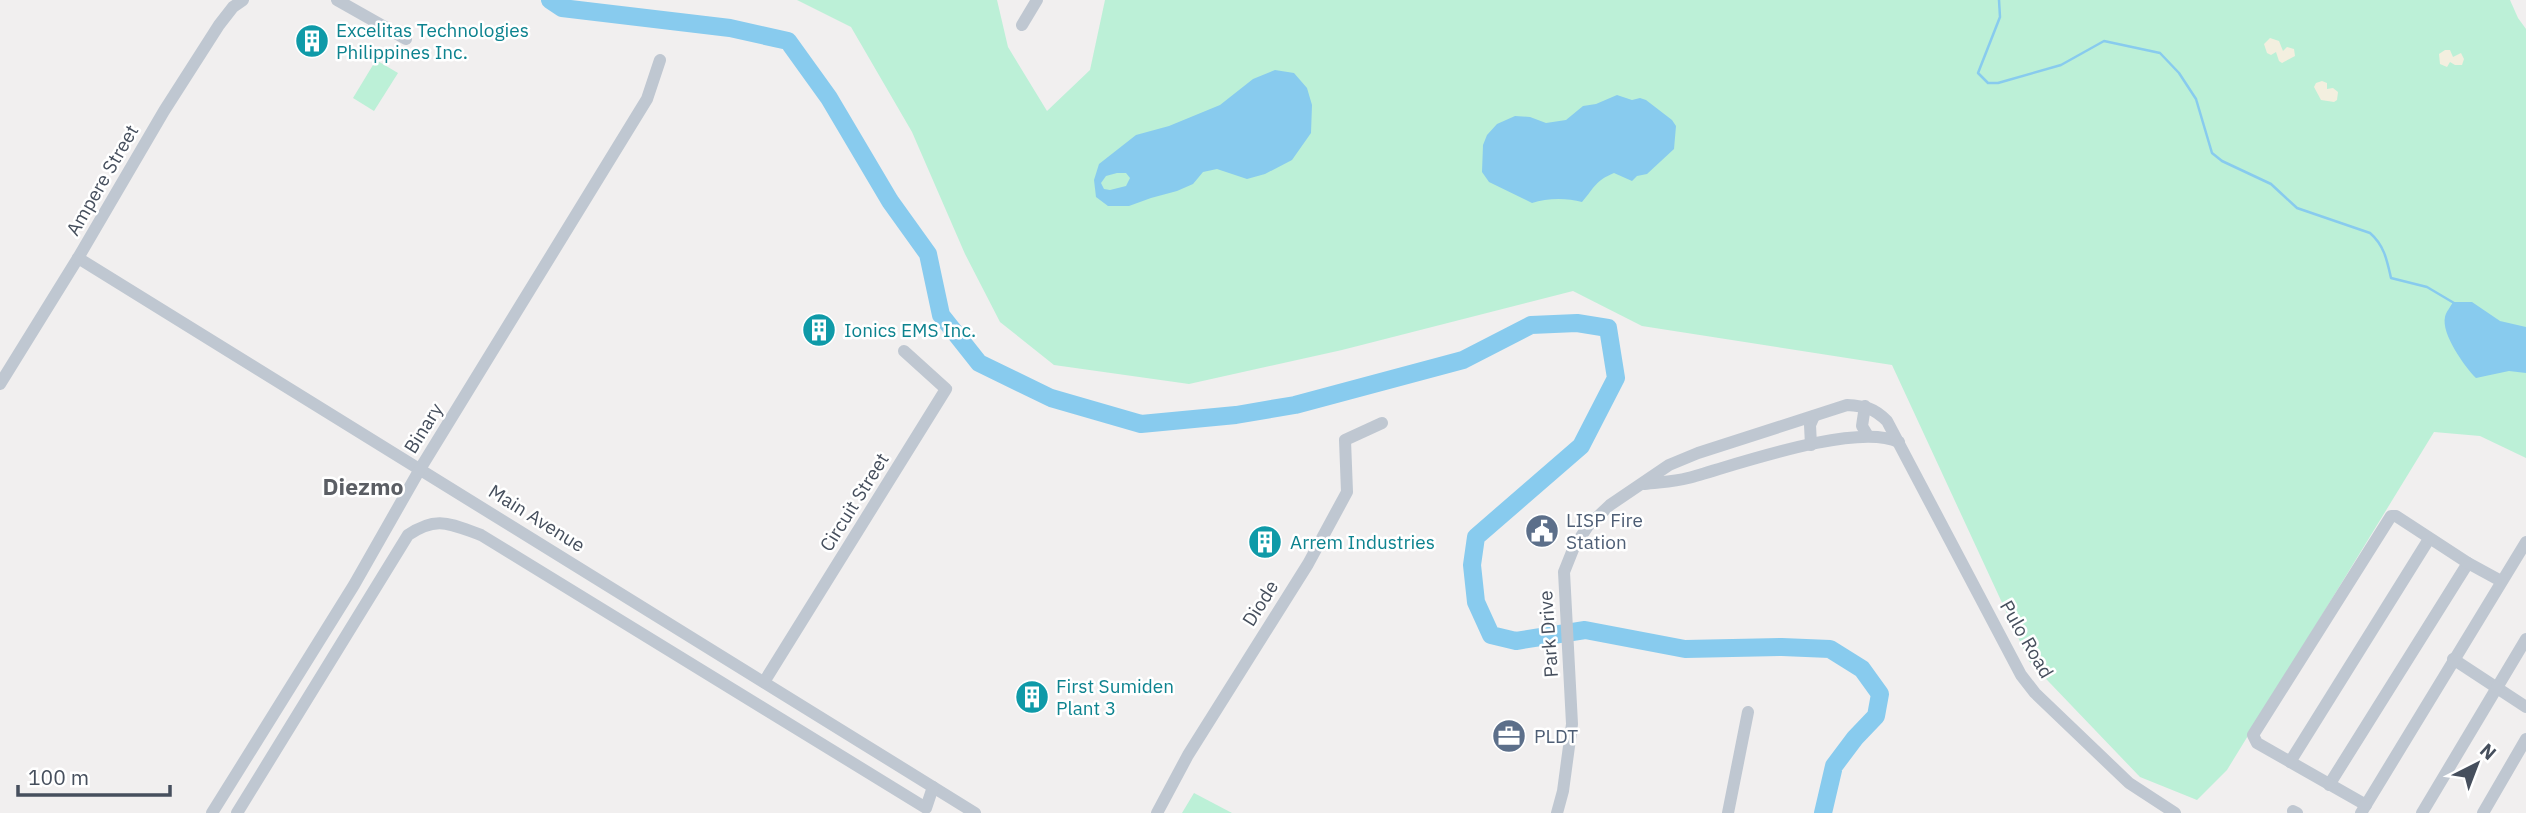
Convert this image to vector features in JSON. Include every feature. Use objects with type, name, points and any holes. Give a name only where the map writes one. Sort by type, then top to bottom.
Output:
[{"type":"street","name":"Ampere Street","points":[[0,384],[219,24],[233,7],[243,0]]},
{"type":"street","points":[[337,0],[405,39]]},
{"type":"street","points":[[1022,25],[1037,0]]},
{"type":"street","name":"Binary","points":[[212,813],[354,585],[420,469],[647,99],[660,61]]},
{"type":"street","name":"Main Avenue","points":[[78,258],[975,813]]},
{"type":"street","name":"Circuit Street","points":[[764,682],[946,389],[904,351]]},
{"type":"street","name":"Park Drive","points":[[1557,813],[1563,791],[1572,723],[1563,596],[1564,572],[1574,547],[1588,527],[1610,505],[1669,465],[1698,453],[1847,405],[1865,406]]},
{"type":"street","points":[[1868,436],[1862,426],[1861,417],[1865,406],[1875,410],[1887,421],[1900,442]]},
{"type":"street","points":[[1811,445],[1810,425],[1814,416]]},
{"type":"street","name":"Diode","points":[[1157,813],[1188,755],[1308,564],[1347,492],[1345,440],[1382,423]]},
{"type":"street","name":"Park Drive","points":[[1642,484],[1685,480],[1750,458],[1811,445],[1868,436],[1888,436],[1900,442]]},
{"type":"street","name":"Pulo Road","points":[[1900,442],[2021,675],[2035,692],[2129,783],[2175,813]]},
{"type":"street","points":[[2501,582],[2396,516],[2391,516],[2253,735],[2257,743],[2364,809],[2526,542]]},
{"type":"street","points":[[237,813],[408,535],[424,524],[442,522],[481,535],[926,808],[933,787]]},
{"type":"street","points":[[2290,762],[2429,539]]},
{"type":"street","points":[[2329,785],[2468,563]]},
{"type":"street","points":[[2422,813],[2526,639]]},
{"type":"street","points":[[2453,659],[2526,707]]},
{"type":"street","points":[[1728,813],[1748,712]]},
{"type":"street","points":[[2483,813],[2526,738]]},
{"type":"green space","points":[[797,0],[997,0],[1008,47],[1047,111],[1090,70],[1105,0],[2510,0],[2526,29],[2526,458],[2480,436],[2434,432],[2227,770],[2197,800],[2140,777],[2029,661],[1892,365],[1642,326],[1573,291],[1342,350],[1189,384],[1054,365],[1000,322],[965,254],[912,132],[851,27]]},
{"type":"green space","points":[[376,60],[398,73],[374,111],[353,98]]},
{"type":"green space","points":[[1194,793],[1232,813],[1182,813]]},
{"type":"sand","points":[[2270,38],[2279,41],[2283,51],[2287,47],[2294,49],[2295,56],[2282,63],[2276,52],[2271,55],[2267,53],[2264,44]]},
{"type":"sand","points":[[2450,50],[2453,57],[2461,53],[2464,59],[2462,65],[2450,62],[2447,67],[2440,64],[2439,54]]},
{"type":"sand","points":[[2322,81],[2327,83],[2327,89],[2333,88],[2338,92],[2337,100],[2321,100],[2314,87]]},
{"type":"water","points":[[1275,70],[1294,73],[1307,88],[1312,105],[1311,133],[1292,160],[1265,174],[1247,179],[1217,169],[1203,172],[1193,184],[1129,206],[1108,206],[1096,197],[1094,180],[1099,164],[1136,135],[1169,126],[1220,105],[1253,79]],"holes":[[[1126,173],[1130,178],[1126,186],[1104,189],[1101,183],[1106,176]]]},
{"type":"water","points":[[1617,95],[1632,100],[1646,100],[1676,126],[1674,149],[1647,174],[1637,176],[1632,181],[1614,173],[1599,182],[1582,202],[1557,199],[1532,203],[1489,182],[1482,172],[1483,145],[1487,135],[1497,124],[1515,116],[1530,117],[1546,123],[1566,120],[1583,106]]},
{"type":"water","points":[[2453,302],[2472,302],[2500,321],[2526,327],[2526,373],[2509,371],[2476,378],[2460,358],[2447,332],[2445,317]]},
{"type":"waterway","points":[[550,0],[562,8],[730,28],[788,41],[829,98],[890,201],[928,254],[941,315],[979,363],[1051,398],[1141,424],[1236,415],[1295,405],[1463,360],[1531,325],[1577,323],[1608,328],[1616,378],[1581,446],[1476,537],[1472,565],[1476,602],[1491,635],[1516,641],[1585,630],[1685,649],[1830,649],[1862,669],[1880,694],[1876,716],[1834,766],[1823,813]]},
{"type":"waterway","points":[[1999,0],[2000,17],[1978,73],[1988,83],[1998,83],[2061,65],[2104,41],[2160,53],[2179,73],[2196,99],[2212,153],[2222,161],[2271,184],[2297,208],[2370,233],[2382,248],[2391,278],[2427,287],[2454,303]]},
{"type":"place","name":"Excelitas Technologies Philippines Inc.","points":[[312,41]]},
{"type":"place","name":"Ionics EMS Inc.","points":[[819,330]]},
{"type":"place","name":"LISP Fire Station","points":[[1542,531]]},
{"type":"place","name":"Arrem Industries","points":[[1265,542]]},
{"type":"place","name":"First Sumiden Plant 3","points":[[1032,697]]},
{"type":"place","name":"PLDT","points":[[1509,736]]},
{"type":"district","name":"Diezmo","points":[[363,486]]}]
